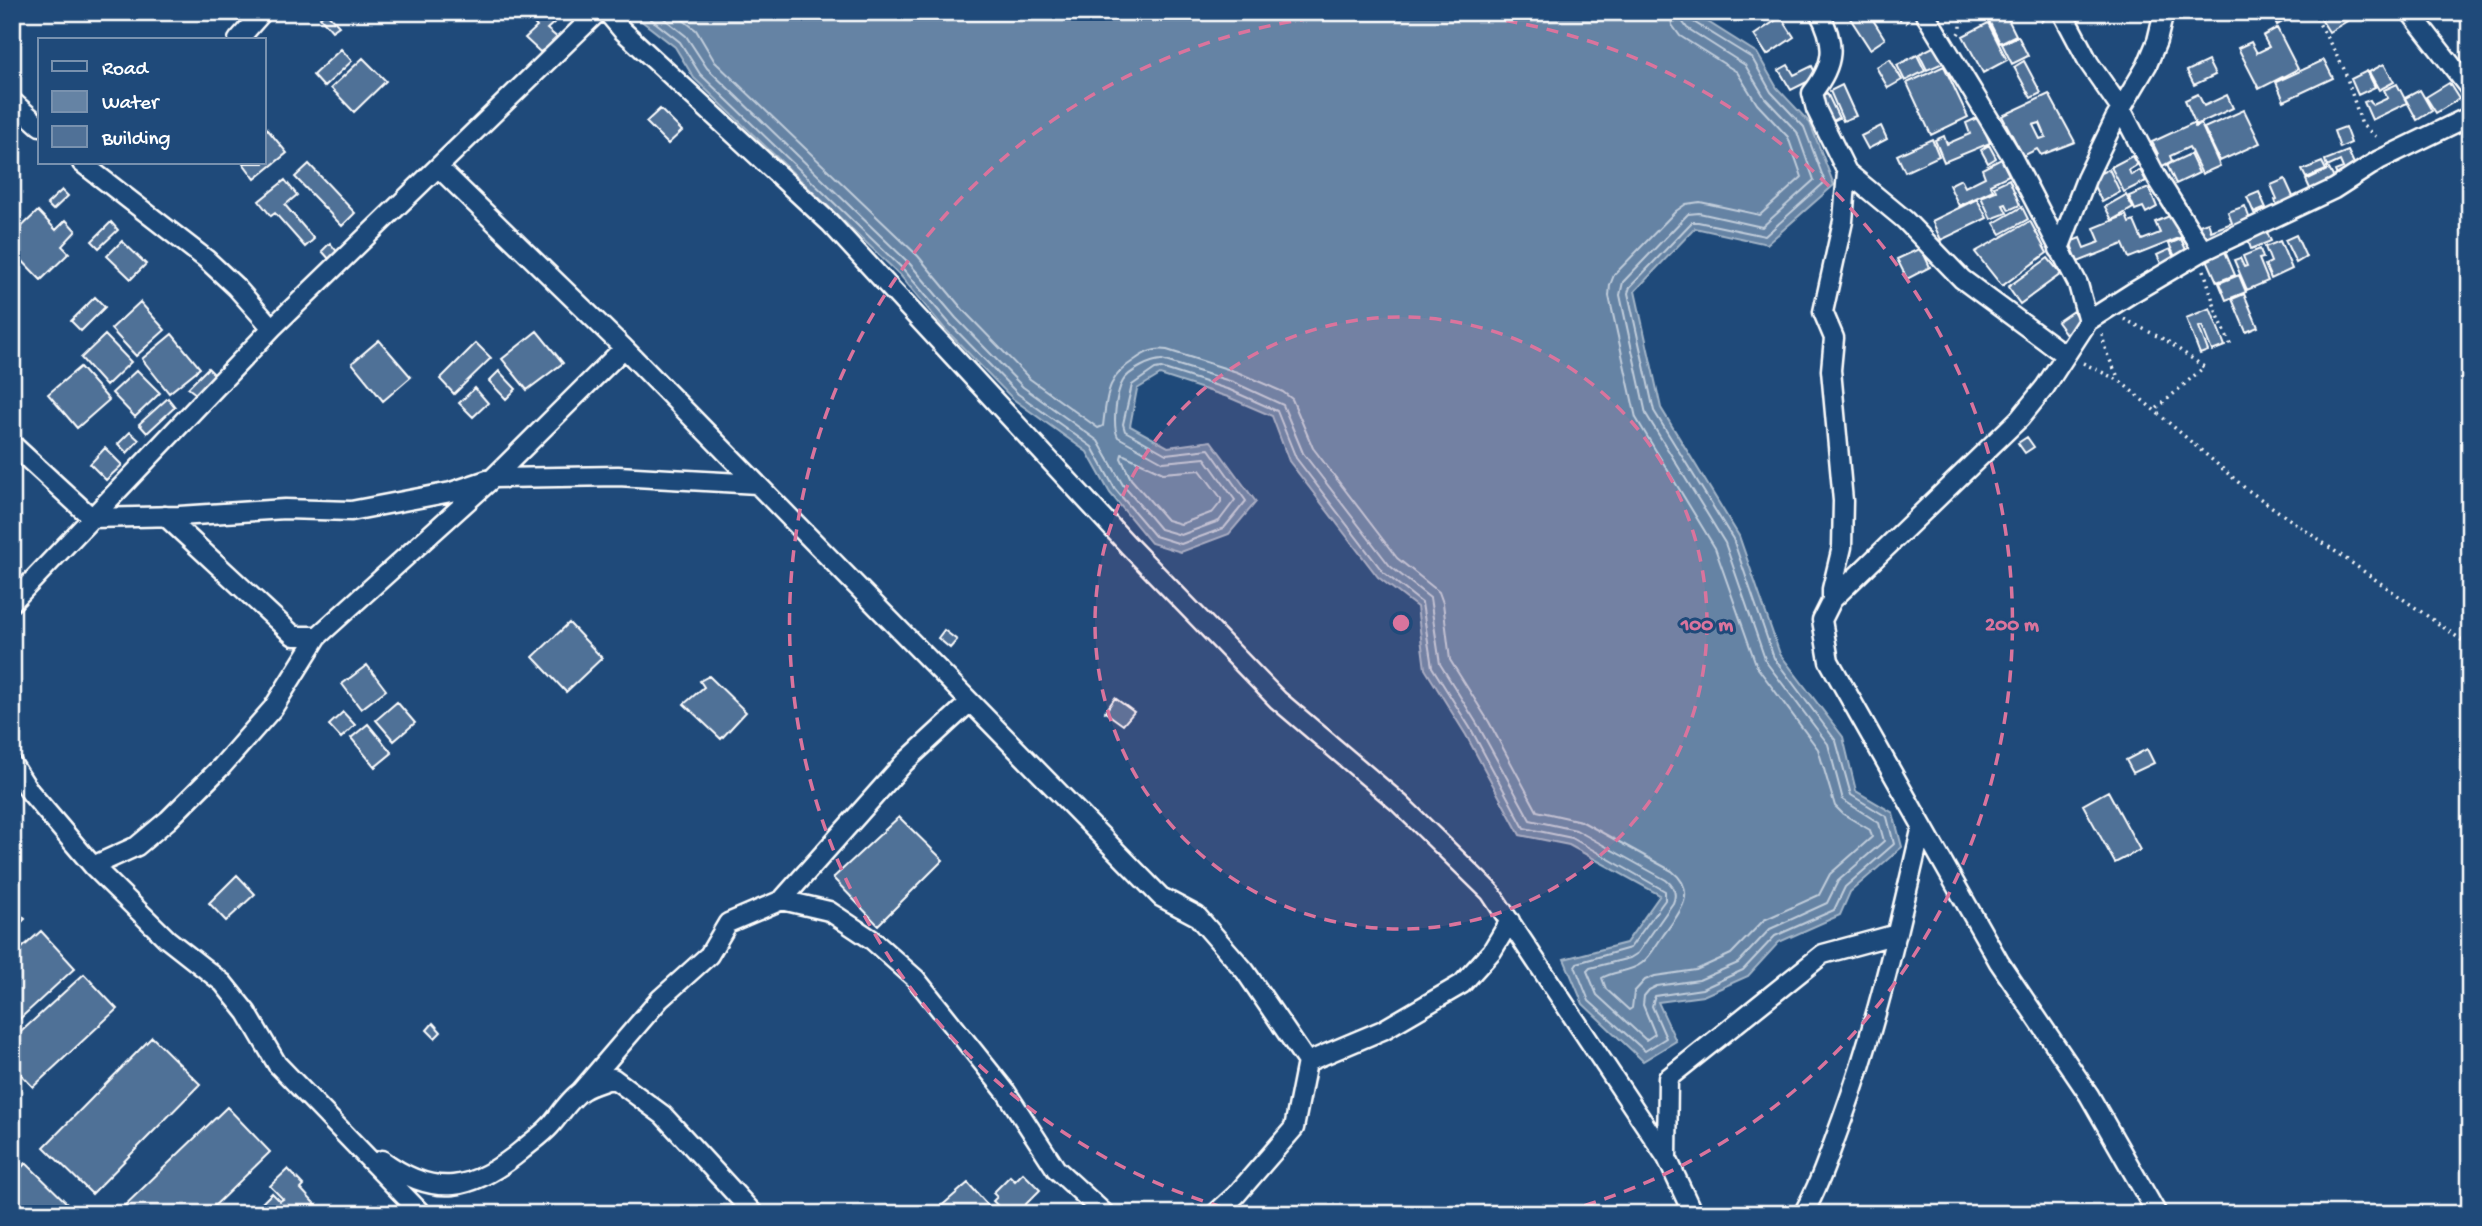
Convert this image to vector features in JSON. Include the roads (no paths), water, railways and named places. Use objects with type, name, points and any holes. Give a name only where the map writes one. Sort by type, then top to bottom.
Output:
[{"type":"street","points":[[12,602],[272,328],[598,12]]},
{"type":"street","points":[[607,12],[622,30],[830,223],[1128,545],[1278,700],[1399,803],[1490,892],[1667,1158],[1693,1214]]},
{"type":"street","points":[[1819,12],[1828,29],[1832,53],[1822,80],[1811,93],[1847,172],[1905,220],[1962,279],[2065,355]]},
{"type":"street","points":[[1924,12],[2011,155],[2078,284],[2098,315]]},
{"type":"street","points":[[2062,12],[2089,63],[2120,109],[2157,178],[2203,251]]},
{"type":"street","points":[[2059,249],[2087,179],[2120,109],[2147,65],[2157,41],[2164,12]]},
{"type":"street","points":[[2410,12],[2470,89]]},
{"type":"street","points":[[240,38],[261,13]]},
{"type":"street","points":[[12,102],[38,124]]},
{"type":"street","points":[[2157,1214],[2089,1095],[1999,962],[1829,661],[1822,620],[1832,600],[2020,418],[2045,387],[2065,355],[2098,315],[2203,251],[2334,189],[2389,155],[2470,116]]},
{"type":"street","points":[[83,164],[205,259],[236,287],[272,328]]},
{"type":"street","points":[[438,167],[624,348],[1161,897],[1197,916],[1245,971],[1307,1062],[1294,1128],[1236,1195],[1214,1214]]},
{"type":"street","points":[[1832,600],[1842,547],[1843,501],[1831,370],[1834,338],[1823,312],[1843,221],[1847,172]]},
{"type":"street","points":[[93,866],[137,846],[168,820],[222,766],[273,708],[317,636],[493,478],[624,348]]},
{"type":"street","points":[[12,444],[92,518],[285,509],[351,511],[452,492],[493,478],[618,476],[757,484]]},
{"type":"street","points":[[165,516],[294,636],[317,636]]},
{"type":"street","points":[[362,1152],[425,1184],[449,1186],[477,1180],[494,1172],[548,1128],[660,999],[709,955],[728,923],[782,900],[904,763],[971,702]]},
{"type":"street","points":[[12,764],[30,792],[93,866],[167,939],[223,982],[247,1013],[277,1064],[422,1214]]},
{"type":"street","points":[[1803,1214],[1816,1191],[1864,1058],[1922,825]]},
{"type":"street","points":[[782,900],[829,911],[872,939],[916,979],[1006,1092],[1056,1169],[1105,1214]]},
{"type":"street","points":[[1307,1062],[1383,1030],[1462,984],[1492,951],[1510,921]]},
{"type":"street","points":[[1667,1158],[1668,1078],[1823,954],[1897,934]]},
{"type":"street","points":[[581,1091],[612,1078],[663,1115],[754,1214]]},
{"type":"water","points":[[630,12],[1692,12],[1757,53],[1777,88],[1810,123],[1834,185],[1767,244],[1695,228],[1635,291],[1661,408],[1739,536],[1780,654],[1843,737],[1856,791],[1893,813],[1902,847],[1850,892],[1840,915],[1779,942],[1748,976],[1703,996],[1658,1002],[1676,1041],[1643,1061],[1583,1004],[1564,959],[1626,943],[1660,895],[1569,845],[1520,835],[1466,735],[1425,669],[1417,607],[1378,577],[1289,461],[1272,416],[1228,397],[1160,375],[1137,389],[1130,426],[1168,447],[1211,441],[1256,502],[1229,534],[1181,552],[1151,543],[1110,493],[1087,452],[1013,399],[944,328],[900,275],[694,78],[675,47]]}]
